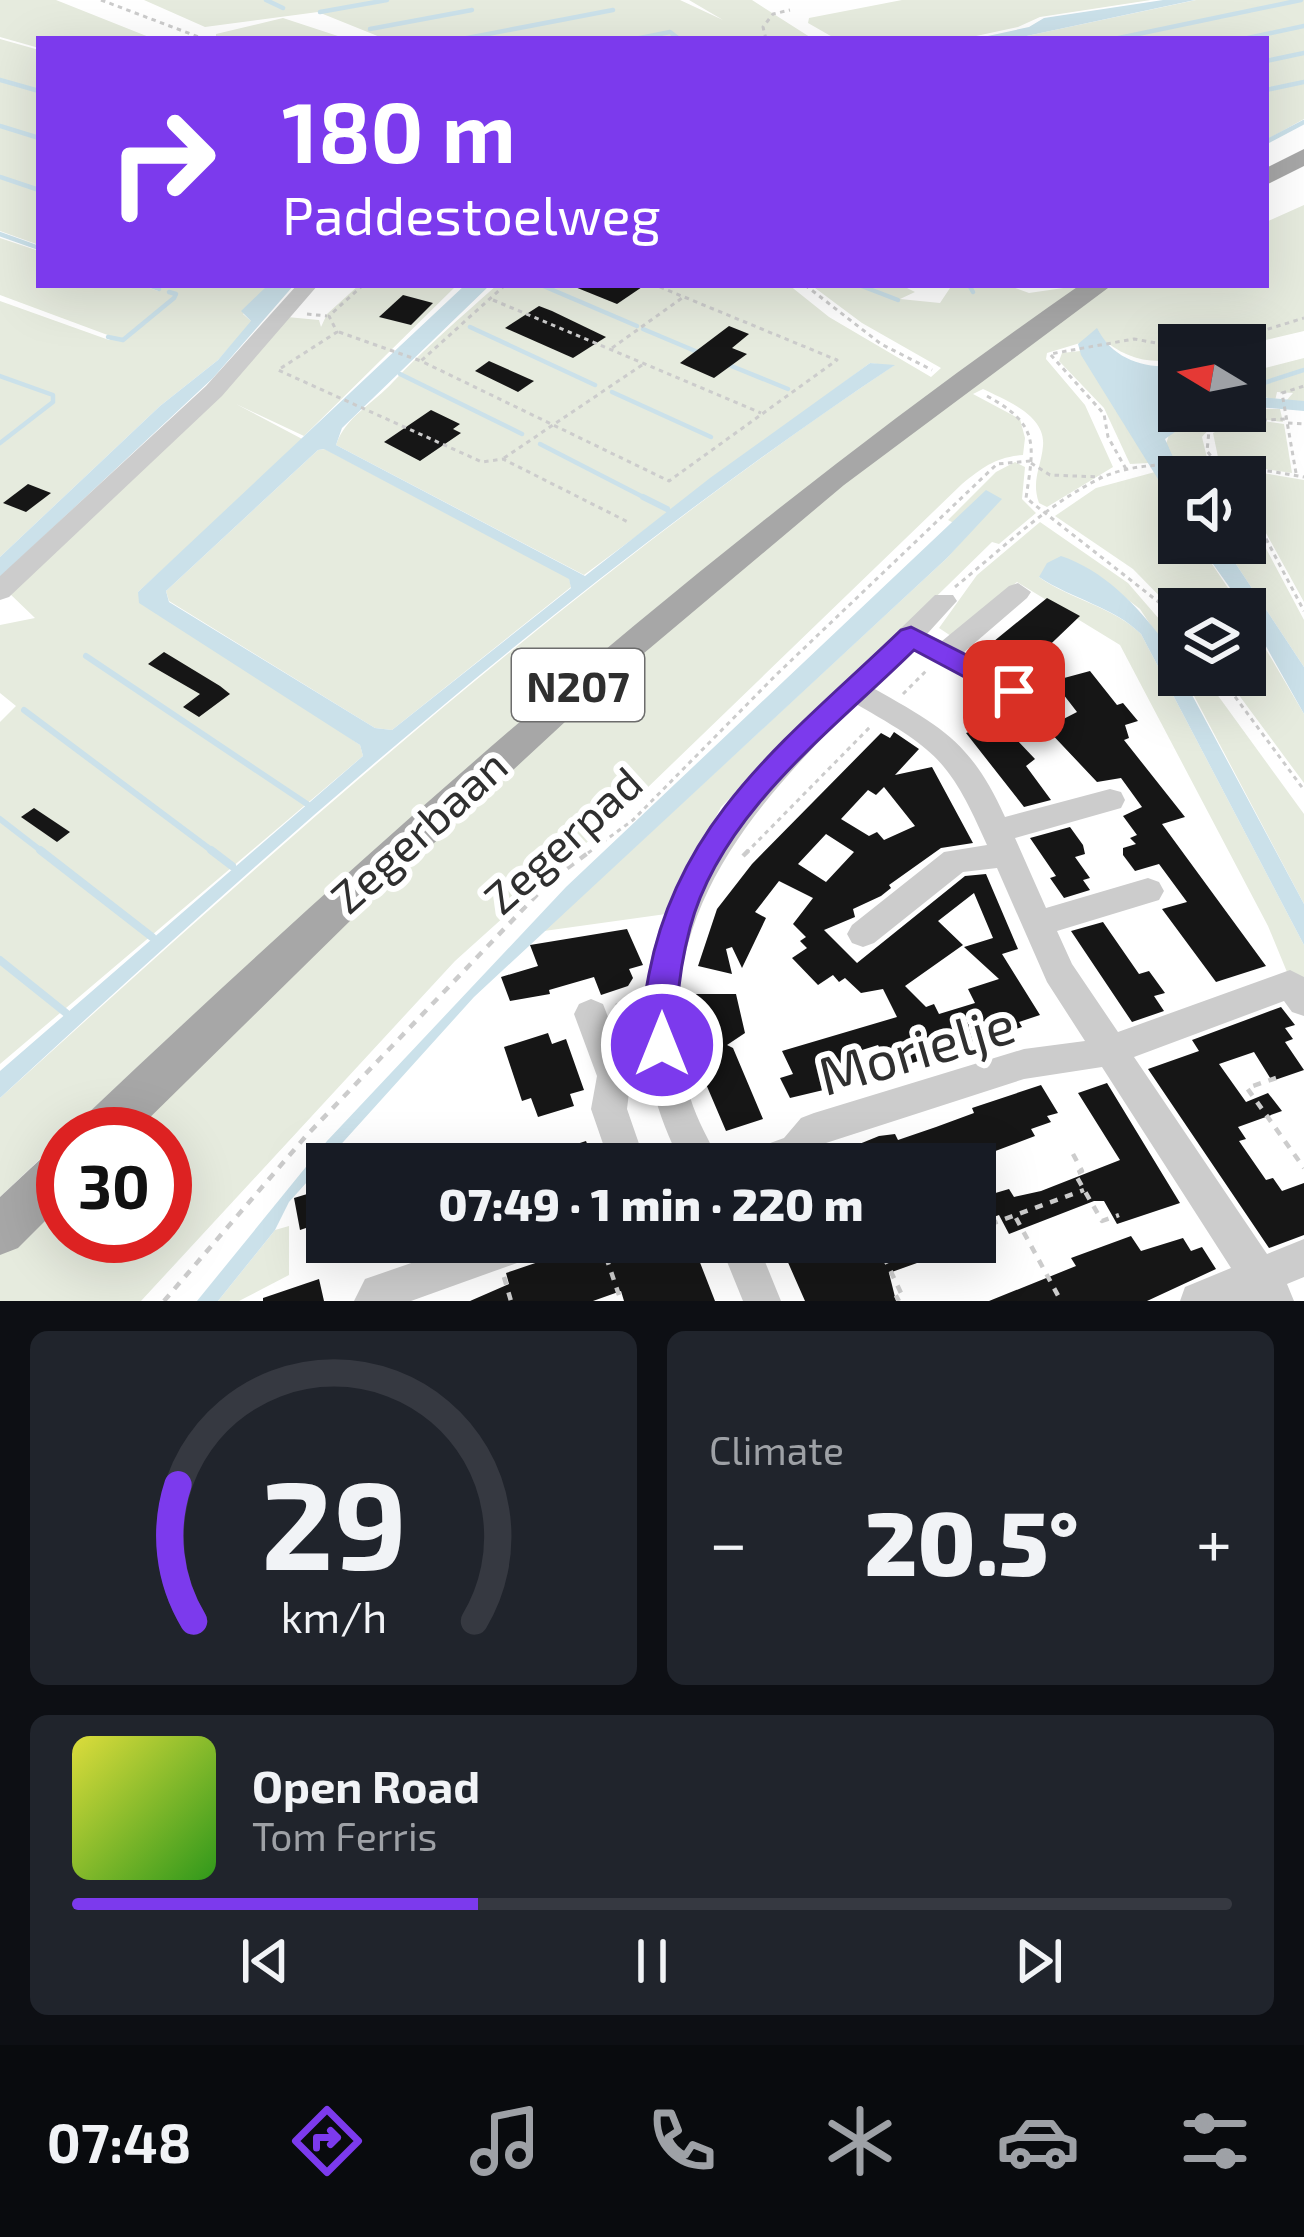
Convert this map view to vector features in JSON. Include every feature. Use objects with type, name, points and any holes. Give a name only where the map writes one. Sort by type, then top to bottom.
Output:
[{"type":"main road","points":[[1269,176],[1304,156]]},
{"type":"main road","name":"Zegerbaan","points":[[127,1107],[327,911],[600,665],[942,394],[1094,288]]},
{"type":"main road","points":[[0,1232],[36,1197]]},
{"type":"street","points":[[0,591],[214,391],[305,288]]},
{"type":"street","points":[[944,654],[1018,592]]},
{"type":"street","points":[[689,1143],[666,1079],[661,1002],[675,925],[712,844],[747,797],[944,601]]},
{"type":"street","points":[[911,637],[1048,709]]},
{"type":"street","points":[[856,691],[889,708],[952,753],[977,788],[1059,972],[1267,1288]]},
{"type":"street","points":[[863,934],[955,861],[1110,800]]},
{"type":"street","points":[[1038,924],[1148,891]]},
{"type":"street","name":"Morielje","points":[[802,1143],[814,1130],[1024,1064],[1049,1066],[1110,1048],[1290,985],[1304,1002]]},
{"type":"street","points":[[591,1014],[614,1076],[609,1109],[621,1143]]},
{"type":"street","points":[[1199,1301],[1267,1288],[1304,1258]]},
{"type":"street","points":[[374,1301],[379,1292],[464,1263]]},
{"type":"street","points":[[747,1263],[762,1301]]},
{"type":"path","points":[[100,0],[196,36]]},
{"type":"path","points":[[765,36],[763,27],[773,14],[790,10]]},
{"type":"path","points":[[360,288],[329,316],[338,332],[421,361],[669,481],[837,360],[663,288]]},
{"type":"path","points":[[421,361],[502,288]]},
{"type":"path","points":[[809,288],[881,344],[932,370]]},
{"type":"path","points":[[611,348],[683,296]]},
{"type":"path","points":[[490,299],[762,413]]},
{"type":"path","points":[[1266,330],[1304,318]]},
{"type":"path","points":[[338,332],[278,370],[482,462],[502,459],[645,363]]},
{"type":"path","points":[[1127,470],[1108,437],[1104,414],[1050,359],[1055,350],[1074,347],[1134,339],[1158,343]]},
{"type":"path","points":[[1297,476],[1282,393],[1304,386]]},
{"type":"path","points":[[987,396],[1027,420],[1034,436],[1026,498],[1158,602]]},
{"type":"path","points":[[1212,456],[1204,443],[1209,431],[1232,422],[1286,419],[1304,424]]},
{"type":"path","points":[[502,459],[630,523]]},
{"type":"path","points":[[1030,461],[1049,475],[1104,477]]},
{"type":"path","name":"Zegerpad","points":[[164,1301],[306,1136],[550,881],[633,820],[776,675],[997,464],[1030,461]]},
{"type":"path","points":[[944,601],[958,583],[1044,514],[1104,477],[1158,469]]},
{"type":"path","points":[[1266,471],[1304,477]]},
{"type":"path","points":[[1266,539],[1304,610]]},
{"type":"path","points":[[739,860],[944,654]]},
{"type":"path","points":[[1235,696],[1304,790]]},
{"type":"path","points":[[591,1014],[633,1001],[661,1002]]},
{"type":"path","points":[[1276,1078],[1247,1088],[1304,1168]]},
{"type":"path","points":[[1073,1154],[1082,1171],[1075,1174],[1102,1221],[1119,1215]]},
{"type":"path","points":[[996,1222],[1084,1190]]},
{"type":"path","points":[[1014,1216],[1061,1301]]},
{"type":"path","points":[[608,1263],[621,1301]]},
{"type":"path","points":[[886,1263],[901,1293],[896,1294],[898,1301]]},
{"type":"shaded area","points":[[0,0],[56,0],[146,36],[36,36],[36,47],[0,37]]},
{"type":"shaded area","points":[[144,0],[680,0],[723,20],[689,0],[752,0],[808,36],[378,36],[318,12],[205,27]]},
{"type":"shaded area","points":[[902,0],[1151,0],[1040,17],[976,36],[831,36],[808,23],[809,18]]},
{"type":"shaded area","points":[[1196,0],[1304,0],[1304,119],[1269,138],[1269,36],[1027,36]]},
{"type":"shaded area","points":[[283,18],[338,36],[216,36]]},
{"type":"shaded area","points":[[0,39],[36,49],[36,244],[0,231]]},
{"type":"shaded area","points":[[1304,205],[1304,331],[1266,340],[1266,324],[1158,324],[1158,361],[1136,358],[1100,337],[1047,353],[1046,359],[1085,405],[1113,467],[1047,507],[1039,503],[1036,487],[1043,446],[1038,426],[1002,398],[983,389],[973,394],[1020,419],[1023,455],[990,464],[962,484],[644,791],[455,961],[192,1246],[192,1107],[140,1107],[712,581],[1104,288],[1269,288],[1269,221]]},
{"type":"shaded area","points":[[0,238],[36,250],[36,288],[265,288],[243,314],[252,322],[218,360],[160,406],[0,557],[0,301],[109,340],[113,337],[0,295]]},
{"type":"shaded area","points":[[356,288],[454,288],[304,436],[236,404],[304,440],[138,592],[360,745],[363,756],[0,1064],[0,722],[16,706],[0,693],[0,625],[35,618],[8,592],[287,317],[319,320],[321,327],[327,314]]},
{"type":"shaded area","points":[[494,288],[793,288],[829,317],[931,377],[941,368],[862,323],[815,288],[907,288],[915,292],[900,299],[940,303],[950,288],[1015,288],[1029,293],[1080,288],[939,388],[660,606],[390,837],[95,1107],[36,1107],[36,1163],[0,1197],[0,1098],[323,810],[545,624],[774,449],[893,366],[870,363],[584,575],[336,445],[353,418]]},
{"type":"shaded area","points":[[1080,351],[1149,463],[1130,464],[1104,408],[1059,361],[1062,353]]},
{"type":"shaded area","points":[[1304,358],[1304,402],[1286,401],[1293,393],[1277,392],[1275,401],[1266,397],[1266,368]]},
{"type":"shaded area","points":[[1266,409],[1280,409],[1283,422],[1266,420]]},
{"type":"shaded area","points":[[1266,421],[1284,424],[1292,473],[1266,469],[1266,456],[1218,456],[1213,433],[1266,432]]},
{"type":"shaded area","points":[[1170,432],[1207,432],[1202,437],[1207,456],[1170,456],[1165,447]]},
{"type":"shaded area","points":[[325,449],[569,578],[571,587],[392,730],[375,728],[169,601],[166,591],[318,450]]},
{"type":"shaded area","points":[[1015,462],[1025,467],[1022,499],[1036,513],[999,544],[992,542],[721,807],[666,914],[544,931],[947,558],[970,532],[948,520],[996,472]]},
{"type":"shaded area","points":[[1155,472],[1158,564],[1212,564],[1228,588],[1158,588],[1158,595],[1133,569],[1055,516],[1096,488]]},
{"type":"shaded area","points":[[1266,474],[1304,480],[1304,602],[1266,533]]},
{"type":"shaded area","points":[[1040,522],[1128,583],[1158,618],[1158,636],[1140,609],[1085,567],[1039,577],[1118,617],[1141,634],[1158,666],[1158,696],[1173,696],[1304,945],[1304,991],[1287,972],[1268,926],[1120,645],[1017,582],[951,636],[939,628],[977,575]]},
{"type":"shaded area","points":[[1266,549],[1304,620],[1304,667],[1266,610],[1266,588],[1252,588],[1236,564],[1266,564]]},
{"type":"shaded area","points":[[1266,650],[1304,714],[1304,783],[1240,696],[1266,696]]},
{"type":"shaded area","points":[[1194,696],[1218,696],[1304,814],[1304,904]]},
{"type":"shaded area","points":[[36,1208],[36,1263],[176,1263],[141,1301],[0,1301],[0,1243]]},
{"type":"shaded area","points":[[289,1226],[289,1275],[239,1301],[218,1301],[275,1230]]},
{"type":"water","points":[[1163,0],[1195,0],[1026,36],[988,36],[1029,27],[1044,18]]},
{"type":"water","points":[[265,288],[291,288],[213,378],[0,577],[0,557],[160,406],[218,360],[251,321],[241,311]]},
{"type":"water","points":[[462,288],[487,288],[342,428],[336,445],[585,576],[710,478],[870,363],[895,365],[776,447],[545,622],[322,808],[0,1098],[0,1071],[363,756],[360,745],[139,603],[138,592]],"holes":[[[324,449],[569,579],[571,588],[392,730],[375,728],[169,602],[166,591]]]},
{"type":"water","points":[[1097,328],[1121,355],[1158,366],[1158,432],[1175,432],[1165,439],[1173,456],[1158,456],[1158,479],[1081,355],[1078,344]]},
{"type":"water","points":[[986,490],[1002,499],[947,558],[474,997],[342,1143],[325,1143],[566,887]]},
{"type":"water","points":[[1061,556],[1118,590],[1158,634],[1158,666],[1141,634],[1118,617],[1039,577],[1047,563]]},
{"type":"water","points":[[1213,564],[1236,564],[1252,588],[1230,588]]},
{"type":"water","points":[[1266,610],[1304,667],[1304,714],[1266,646]]},
{"type":"water","points":[[1173,696],[1193,696],[1304,904],[1304,945]]},
{"type":"water","points":[[306,1167],[306,1183],[218,1301],[197,1301]]},
{"type":"building","points":[[577,288],[641,288],[617,304]]},
{"type":"building","points":[[403,295],[433,303],[411,325],[379,317]]},
{"type":"building","points":[[539,306],[606,337],[573,358],[505,328]]},
{"type":"building","points":[[729,326],[749,334],[732,348],[747,354],[714,378],[680,363]]},
{"type":"building","points":[[489,361],[534,381],[518,392],[475,371]]},
{"type":"building","points":[[431,410],[460,424],[453,429],[461,433],[420,461],[384,442]]},
{"type":"building","points":[[28,484],[51,493],[26,512],[3,503]]},
{"type":"building","points":[[1047,598],[1080,616],[1033,661],[1041,669],[1022,678],[977,655]]},
{"type":"building","points":[[164,652],[230,694],[199,717],[183,707],[200,694],[148,664]]},
{"type":"building","points":[[1090,671],[1117,705],[1123,703],[1138,721],[1125,725],[1129,738],[1124,740],[1185,817],[1162,824],[1266,966],[1216,982],[1162,909],[1187,902],[1159,864],[1135,871],[1123,855],[1123,848],[1136,844],[1130,838],[1137,835],[1123,816],[1142,807],[1121,778],[1097,782],[1046,728],[1077,712],[1053,681]]},
{"type":"building","points":[[999,721],[1035,759],[1026,766],[1051,800],[1024,807],[966,733]]},
{"type":"building","points":[[894,732],[919,749],[895,775],[932,767],[973,843],[941,848],[881,896],[853,909],[855,917],[824,930],[857,963],[965,876],[986,874],[1018,949],[1002,954],[1040,1015],[1019,1022],[1022,1027],[891,1070],[878,1045],[846,1055],[857,1082],[790,1098],[780,1078],[793,1074],[782,1051],[897,1017],[883,989],[861,993],[845,978],[839,982],[833,975],[818,985],[792,958],[807,948],[800,941],[806,937],[793,924],[813,898],[779,881],[755,912],[766,918],[742,968],[732,947],[726,949],[732,974],[698,966],[717,909],[752,864],[881,733],[890,738]],"holes":[[[884,787],[915,826],[884,840],[877,832],[869,836],[841,819],[868,790],[876,795]],[[826,834],[854,852],[826,882],[798,864]],[[974,893],[993,938],[964,947],[999,979],[968,989],[975,1003],[939,1014],[934,1004],[926,1007],[905,986],[963,945],[938,921]]]},
{"type":"building","points":[[34,808],[70,832],[57,842],[21,817]]},
{"type":"building","points":[[1070,827],[1083,845],[1085,854],[1075,857],[1090,878],[1083,880],[1090,890],[1064,898],[1050,878],[1056,876],[1030,838]]},
{"type":"building","points":[[1103,922],[1139,974],[1149,971],[1165,993],[1154,996],[1164,1011],[1132,1022],[1071,931]]},
{"type":"building","points":[[627,929],[643,965],[629,969],[633,978],[628,986],[601,995],[594,977],[549,990],[550,994],[510,1001],[501,977],[538,966],[530,945]]},
{"type":"building","points":[[694,994],[736,994],[745,1033],[727,1045],[733,1048],[763,1119],[726,1131],[700,1070],[713,1066],[707,1040],[695,1040]]},
{"type":"building","points":[[1281,1007],[1295,1025],[1285,1028],[1293,1039],[1285,1042],[1304,1070],[1272,1081],[1254,1052],[1219,1064],[1246,1102],[1268,1093],[1282,1111],[1238,1127],[1246,1139],[1239,1141],[1266,1180],[1273,1178],[1282,1191],[1304,1183],[1304,1235],[1269,1248],[1148,1069],[1199,1051],[1192,1040]]},
{"type":"building","points":[[548,1033],[552,1044],[566,1039],[584,1090],[570,1094],[574,1106],[538,1117],[531,1098],[522,1101],[504,1047]]},
{"type":"building","points":[[1107,1083],[1180,1203],[1117,1224],[1104,1201],[1094,1201],[1009,1234],[996,1216],[996,1193],[1009,1189],[1014,1197],[1041,1191],[1120,1160],[1078,1093]]},
{"type":"building","points":[[1041,1085],[1058,1113],[1047,1116],[1051,1122],[1031,1129],[1035,1136],[996,1151],[996,1143],[862,1143],[895,1134],[898,1140],[974,1113],[972,1108]]},
{"type":"building","points":[[306,1194],[306,1228],[300,1230],[294,1198]]},
{"type":"building","points":[[1131,1236],[1141,1251],[1183,1238],[1191,1251],[1202,1247],[1216,1269],[1147,1301],[989,1301],[1076,1266],[1071,1258]]},
{"type":"building","points":[[535,1263],[700,1263],[715,1301],[624,1301],[621,1291],[593,1301],[470,1301],[509,1284],[506,1273]]},
{"type":"building","points":[[788,1263],[917,1263],[889,1273],[896,1301],[805,1301]]},
{"type":"building","points":[[319,1279],[324,1301],[263,1301],[263,1298]]},
{"type":"waterway","points":[[266,0],[283,8]]},
{"type":"waterway","points":[[320,12],[387,0]]},
{"type":"waterway","points":[[1128,36],[1301,0]]},
{"type":"waterway","points":[[370,29],[472,10]]},
{"type":"waterway","points":[[478,36],[613,10]]},
{"type":"waterway","points":[[1257,36],[1304,26]]},
{"type":"waterway","points":[[650,36],[670,32],[675,36]]},
{"type":"waterway","points":[[1269,60],[1304,53]]},
{"type":"waterway","points":[[0,80],[36,90]]},
{"type":"waterway","points":[[1269,89],[1304,82]]},
{"type":"waterway","points":[[1269,140],[1304,122]]},
{"type":"waterway","points":[[0,126],[36,137]]},
{"type":"waterway","points":[[0,177],[36,189]]},
{"type":"waterway","points":[[0,234],[36,247]]},
{"type":"waterway","points":[[548,288],[637,326]]},
{"type":"waterway","points":[[867,288],[898,300]]},
{"type":"waterway","points":[[971,288],[973,292]]},
{"type":"waterway","points":[[108,337],[123,340],[174,298],[176,294],[169,292]]},
{"type":"waterway","points":[[470,327],[595,385]]},
{"type":"waterway","points":[[643,329],[700,353]]},
{"type":"waterway","points":[[724,363],[788,389]]},
{"type":"waterway","points":[[1266,382],[1304,370]]},
{"type":"waterway","points":[[400,374],[522,434]]},
{"type":"waterway","points":[[0,376],[53,395],[53,402],[0,443]]},
{"type":"waterway","points":[[612,392],[711,437]]},
{"type":"waterway","points":[[1266,403],[1304,406]]},
{"type":"waterway","points":[[540,444],[649,500]]},
{"type":"waterway","points":[[643,497],[649,500]]},
{"type":"waterway","points":[[649,500],[667,509]]},
{"type":"waterway","points":[[86,656],[307,804]]},
{"type":"waterway","points":[[24,710],[211,850]]},
{"type":"waterway","points":[[0,819],[44,853]]},
{"type":"waterway","points":[[40,850],[152,937]]},
{"type":"waterway","points":[[211,850],[215,853]]},
{"type":"waterway","points":[[211,850],[232,866]]},
{"type":"waterway","points":[[0,960],[66,1013]]},
{"type":"route","points":[[662,1045],[666,958],[686,892],[712,844],[747,797],[911,637],[1014,691]]}]
